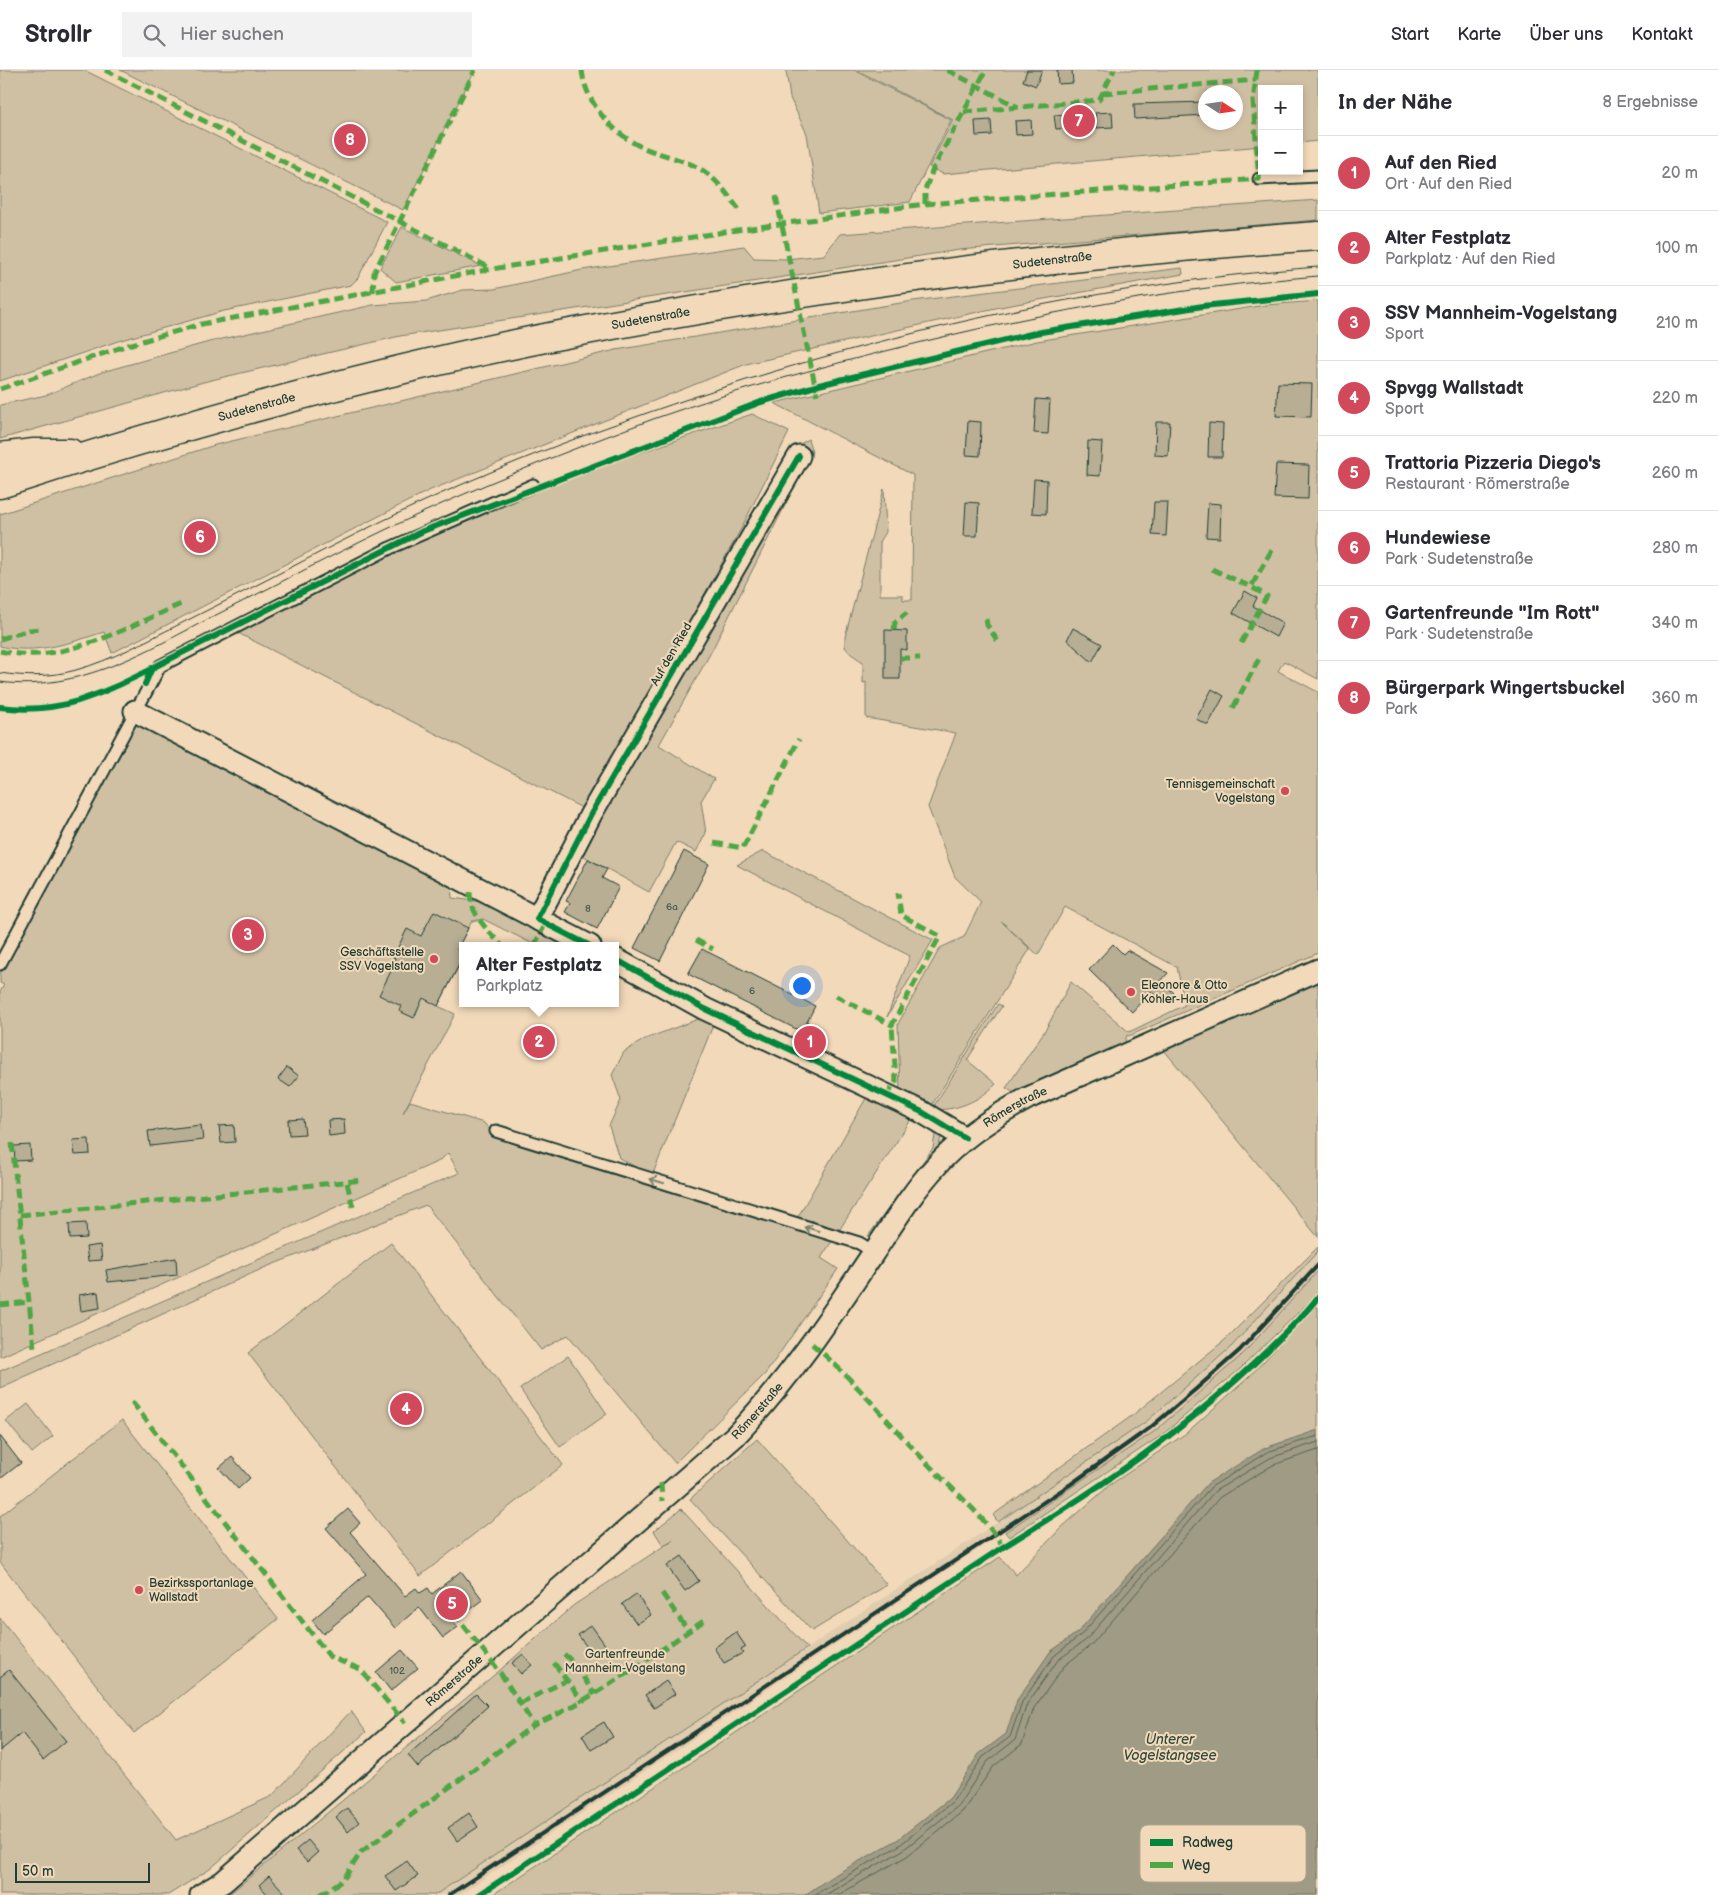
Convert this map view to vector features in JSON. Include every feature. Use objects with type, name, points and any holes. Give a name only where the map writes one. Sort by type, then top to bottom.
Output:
[{"type":"main road","name":"Sudetenstraße","points":[[0,484],[96,453],[253,408],[422,366],[552,337],[700,309],[955,271],[1071,256],[1318,236]]},
{"type":"main road","points":[[0,457],[34,453],[96,453]]},
{"type":"street","name":"Auf den Ried","points":[[537,919],[591,814],[799,456]]},
{"type":"street","points":[[135,711],[582,942]]},
{"type":"street","points":[[619,961],[705,1009],[922,1112],[965,1138]]},
{"type":"street","name":"Römerstraße","points":[[201,1895],[222,1882],[736,1436],[765,1405],[812,1344],[867,1247],[937,1164],[965,1138],[998,1114],[1028,1098],[1318,970]]},
{"type":"lane","points":[[1259,179],[1318,176]]},
{"type":"lane","points":[[0,964],[160,666],[390,548],[533,486]]},
{"type":"lane","points":[[496,1131],[867,1247]]},
{"type":"shaded area","points":[[1318,1251],[1318,1271],[1242,1355],[1155,1431],[459,1895],[435,1895],[998,1522],[1147,1421],[1232,1346]]},
{"type":"green space","points":[[0,70],[84,70],[387,222],[358,278],[351,285],[224,311],[121,340],[0,381]]},
{"type":"green space","points":[[120,70],[475,70],[403,210]]},
{"type":"green space","points":[[786,70],[854,70],[951,120],[910,202],[819,213],[807,134],[790,98]]},
{"type":"green space","points":[[857,70],[1318,70],[1318,141],[1303,143],[1303,85],[1258,85],[1258,146],[943,174],[929,167],[953,120]]},
{"type":"green space","points":[[1318,200],[1318,220],[959,250],[400,336],[207,381],[0,439],[0,405],[46,395],[102,372],[209,342],[373,305],[426,301],[463,290],[494,289],[582,270],[744,246],[754,258],[786,259],[824,255],[840,234]]},
{"type":"green space","points":[[402,227],[481,266],[396,282],[380,268]]},
{"type":"green space","points":[[1182,268],[1183,274],[1000,307],[746,364],[428,491],[112,653],[104,632],[66,644],[40,648],[27,649],[0,646],[0,514],[215,445],[616,350],[913,301]]},
{"type":"green space","points":[[1318,301],[1318,679],[1284,661],[1278,671],[1318,692],[1318,953],[1129,1036],[1127,1035],[1124,1046],[1016,1094],[1006,1088],[1046,1029],[1071,982],[1129,1032],[1185,1005],[1177,967],[1065,907],[1038,955],[1001,921],[1030,949],[930,1108],[900,1092],[898,1024],[940,948],[964,937],[981,902],[955,877],[928,807],[956,733],[866,718],[866,682],[863,683],[863,662],[851,654],[845,647],[845,637],[884,489],[886,532],[880,542],[880,595],[903,595],[903,600],[912,600],[913,475],[774,403],[1037,341],[1266,305]]},
{"type":"green space","points":[[752,414],[789,432],[741,529],[689,622],[644,710],[586,810],[236,632],[395,553],[579,474]]},
{"type":"green space","points":[[808,439],[812,452],[710,654],[659,745],[714,779],[701,801],[706,833],[696,852],[676,842],[649,892],[582,855],[582,843],[608,795],[654,720],[683,661],[752,537],[794,448]]},
{"type":"green space","points":[[148,721],[451,885],[452,898],[497,904],[570,942],[529,942],[483,919],[472,921],[459,942],[457,949],[459,950],[459,966],[438,1006],[455,1014],[403,1113],[410,1101],[484,1123],[496,1136],[792,1227],[869,1093],[914,1115],[821,1258],[838,1269],[766,1373],[675,1463],[568,1335],[541,1350],[426,1205],[266,1267],[0,1388],[0,1371],[459,1173],[448,1153],[439,1161],[0,1357],[0,992],[4,985],[0,983],[0,974],[133,726]]},
{"type":"green space","points":[[763,851],[933,940],[887,1017],[910,956],[737,865]]},
{"type":"green space","points":[[1318,981],[1318,1237],[1164,1050]]},
{"type":"green space","points":[[998,1004],[1002,1006],[967,1060],[996,1084],[982,1096],[966,1104],[949,1109],[932,1109]]},
{"type":"green space","points":[[709,1015],[716,1018],[652,1176],[619,1158],[609,1126],[621,1100],[612,1075],[624,1052],[645,1039]]},
{"type":"green space","points":[[936,1128],[941,1136],[938,1151],[876,1234],[868,1236],[933,1148]]},
{"type":"green space","points":[[391,1243],[563,1465],[420,1576],[248,1353]]},
{"type":"green space","points":[[1318,1247],[1318,1251],[1232,1346],[1147,1421],[998,1522],[993,1515],[1133,1415],[1226,1339]]},
{"type":"green space","points":[[1318,1271],[1318,1291],[1315,1296],[1240,1369],[1162,1435],[1009,1537],[1005,1532],[1155,1431],[1242,1355]]},
{"type":"green space","points":[[1318,1307],[1318,1895],[492,1895],[1000,1557],[1016,1575],[1061,1528],[1110,1485],[1185,1434],[1249,1377],[1314,1308]]},
{"type":"green space","points":[[568,1356],[607,1414],[560,1447],[520,1389]]},
{"type":"green space","points":[[28,1404],[53,1436],[32,1453],[6,1421]]},
{"type":"green space","name":"Bezirkssportanlage Wallstadt","points":[[122,1420],[278,1619],[134,1733],[0,1562],[0,1516]]},
{"type":"green space","points":[[757,1439],[887,1585],[812,1631],[690,1499]]},
{"type":"green space","name":"Gartenfreunde Mannheim-Vogelstang","points":[[681,1509],[807,1648],[435,1895],[228,1895],[499,1671],[574,1605],[673,1540],[663,1545],[654,1531]]},
{"type":"green space","points":[[0,1618],[176,1840],[272,1796],[351,1711],[366,1732],[210,1869],[168,1895],[0,1895]]},
{"type":"water","name":"Unterer Vogelstangsee","points":[[1318,1430],[1318,1895],[805,1895],[831,1877],[897,1840],[950,1798],[979,1754],[1006,1734],[1017,1700],[1050,1652],[1078,1632],[1208,1483],[1265,1448]]},
{"type":"building","points":[[1027,70],[1042,70],[1036,86],[1023,81]]},
{"type":"building","points":[[1057,70],[1072,70],[1073,83],[1058,84]]},
{"type":"building","points":[[1198,102],[1198,115],[1135,119],[1134,104]]},
{"type":"building","points":[[1112,112],[1113,127],[1096,128],[1095,113]]},
{"type":"building","points":[[1070,114],[1071,128],[1056,129],[1054,115]]},
{"type":"building","points":[[991,120],[992,135],[976,136],[975,121]]},
{"type":"building","points":[[1031,120],[1032,134],[1016,135],[1015,121]]},
{"type":"building","points":[[1278,383],[1312,384],[1311,417],[1276,416]]},
{"type":"building","points":[[1036,399],[1050,400],[1048,434],[1034,433]]},
{"type":"building","points":[[968,421],[981,422],[980,456],[966,455]]},
{"type":"building","points":[[1156,422],[1170,422],[1168,456],[1155,455]]},
{"type":"building","points":[[1209,423],[1223,424],[1222,457],[1208,457]]},
{"type":"building","points":[[1088,441],[1102,442],[1100,476],[1087,475]]},
{"type":"building","points":[[1276,464],[1309,465],[1308,499],[1274,498]]},
{"type":"building","points":[[1034,479],[1047,480],[1046,514],[1032,513]]},
{"type":"building","points":[[966,502],[979,503],[977,536],[964,536]]},
{"type":"building","points":[[1154,502],[1168,502],[1166,536],[1152,535]]},
{"type":"building","points":[[1208,503],[1221,504],[1220,538],[1206,537]]},
{"type":"building","points":[[1245,591],[1257,598],[1253,606],[1283,623],[1276,637],[1233,613]]},
{"type":"building","points":[[1073,628],[1102,644],[1092,662],[1067,640]]},
{"type":"building","points":[[885,630],[907,631],[907,650],[900,649],[900,679],[885,679]]},
{"type":"building","points":[[1212,689],[1224,696],[1208,725],[1196,719]]},
{"type":"building","points":[[684,851],[709,864],[660,961],[634,948]]},
{"type":"building","points":[[588,859],[607,869],[602,878],[619,887],[597,929],[565,912],[570,903],[566,901]]},
{"type":"building","points":[[434,911],[468,928],[461,942],[459,942],[457,950],[459,951],[459,965],[438,1006],[423,998],[414,1018],[399,1011],[401,1006],[379,995],[391,971],[389,970],[395,958],[393,957],[407,929],[421,936]]},
{"type":"building","name":"Eleonore & Otto Kohler-Haus","points":[[1113,944],[1123,954],[1127,950],[1168,973],[1161,981],[1174,993],[1164,1004],[1151,991],[1132,1012],[1089,970]]},
{"type":"building","points":[[702,949],[815,1006],[802,1032],[688,974]]},
{"type":"building","points":[[287,1067],[299,1076],[290,1087],[278,1079]]},
{"type":"building","points":[[303,1119],[305,1134],[289,1135],[288,1120]]},
{"type":"building","points":[[344,1119],[345,1134],[329,1136],[328,1120]]},
{"type":"building","points":[[201,1125],[203,1140],[150,1146],[148,1131]]},
{"type":"building","points":[[234,1125],[235,1142],[221,1143],[219,1126]]},
{"type":"building","points":[[89,1139],[90,1154],[75,1155],[73,1140]]},
{"type":"building","points":[[30,1145],[31,1160],[15,1161],[14,1146]]},
{"type":"building","points":[[86,1223],[87,1238],[70,1239],[69,1224]]},
{"type":"building","points":[[100,1245],[102,1260],[88,1261],[86,1247]]},
{"type":"building","points":[[176,1258],[177,1275],[108,1282],[106,1270]]},
{"type":"building","points":[[98,1292],[100,1308],[81,1311],[79,1295]]},
{"type":"building","points":[[0,1436],[21,1463],[0,1479]]},
{"type":"building","points":[[232,1457],[250,1478],[238,1489],[219,1468]]},
{"type":"building","points":[[348,1509],[360,1523],[350,1532],[405,1596],[416,1588],[420,1593],[428,1588],[432,1594],[461,1571],[483,1600],[454,1622],[458,1627],[443,1638],[419,1607],[395,1628],[368,1597],[323,1634],[312,1620],[366,1574],[326,1528]]},
{"type":"building","points":[[682,1556],[699,1581],[685,1591],[667,1566]]},
{"type":"building","points":[[636,1594],[651,1615],[637,1624],[622,1604]]},
{"type":"building","points":[[591,1625],[606,1646],[593,1655],[578,1635]]},
{"type":"building","points":[[736,1632],[746,1647],[741,1650],[743,1653],[724,1663],[714,1648]]},
{"type":"building","points":[[402,1650],[418,1668],[391,1691],[376,1672]]},
{"type":"building","points":[[523,1654],[532,1665],[521,1674],[512,1663]]},
{"type":"building","points":[[9,1670],[66,1741],[43,1760],[22,1733],[0,1751],[0,1677]]},
{"type":"building","points":[[666,1681],[675,1694],[654,1708],[645,1695]]},
{"type":"building","points":[[476,1694],[488,1706],[418,1767],[408,1755]]},
{"type":"building","points":[[604,1722],[613,1737],[591,1750],[582,1735]]},
{"type":"building","points":[[347,1808],[359,1822],[348,1832],[336,1817]]},
{"type":"building","points":[[469,1813],[478,1827],[457,1841],[448,1828]]},
{"type":"building","points":[[308,1840],[318,1852],[307,1862],[296,1850]]},
{"type":"building","points":[[407,1861],[418,1876],[396,1891],[385,1876]]},
{"type":"building","points":[[269,1876],[287,1895],[268,1895],[259,1885]]},
{"type":"tram line","points":[[0,673],[29,676],[57,674],[102,661],[128,650],[378,523],[471,480],[630,419],[798,364],[969,320],[1056,302],[1230,275],[1318,267]]},
{"type":"tram line","points":[[0,682],[29,684],[58,681],[112,666],[165,642],[364,540],[418,515],[587,444],[716,398],[776,380],[950,335],[1054,313],[1212,287],[1318,276]]},
{"type":"railway","points":[[449,1895],[1071,1484],[1151,1427],[1240,1350],[1318,1265]]},
{"type":"marked path","points":[[105,70],[492,269]]},
{"type":"marked path","points":[[373,292],[374,273],[475,70]]},
{"type":"marked path","points":[[582,70],[584,82],[595,106],[622,135],[644,148],[688,163],[702,170],[718,184],[741,212]]},
{"type":"marked path","points":[[947,70],[1018,107]]},
{"type":"marked path","points":[[925,204],[925,190],[933,169],[986,70]]},
{"type":"marked path","points":[[964,112],[1099,100],[1114,70]]},
{"type":"marked path","points":[[0,389],[128,345],[202,324],[492,269],[737,230],[925,204],[1259,179],[1253,101],[1257,70]]},
{"type":"marked path","points":[[1103,93],[1256,80]]},
{"type":"marked path","points":[[776,196],[817,395]]},
{"type":"marked path","points":[[1212,569],[1251,587],[1274,546]]},
{"type":"marked path","points":[[1241,643],[1267,596],[1251,587]]},
{"type":"marked path","points":[[0,651],[23,654],[70,649],[116,633],[181,604]]},
{"type":"marked path","points":[[894,630],[895,622],[907,613]]},
{"type":"marked path","points":[[986,619],[987,625],[999,643]]},
{"type":"marked path","points":[[0,639],[29,630],[42,629]]},
{"type":"marked path","points":[[1233,708],[1261,655]]},
{"type":"marked path","points":[[900,658],[920,658]]},
{"type":"marked path","points":[[714,843],[743,848],[799,739]]},
{"type":"marked path","points":[[470,892],[476,915],[498,942]]},
{"type":"marked path","points":[[836,996],[892,1025],[940,936],[901,915],[898,893]]},
{"type":"marked path","points":[[536,942],[546,923]]},
{"type":"marked path","points":[[696,940],[713,949]]},
{"type":"marked path","points":[[887,1096],[896,1081],[892,1025]]},
{"type":"marked path","points":[[12,1143],[34,1348]]},
{"type":"marked path","points":[[20,1215],[363,1180]]},
{"type":"marked path","points":[[347,1183],[353,1207]]},
{"type":"marked path","points":[[0,1305],[29,1302]]},
{"type":"marked path","points":[[812,1344],[842,1372],[926,1462],[977,1513],[1003,1547]]},
{"type":"marked path","points":[[132,1402],[330,1657],[360,1669],[405,1723]]},
{"type":"marked path","points":[[661,1483],[662,1501]]},
{"type":"marked path","points":[[662,1593],[688,1631]]},
{"type":"marked path","points":[[454,1613],[499,1671],[534,1725]]},
{"type":"marked path","points":[[320,1895],[343,1880],[361,1852],[534,1725],[602,1689],[708,1618]]},
{"type":"marked path","points":[[564,1654],[574,1663],[595,1695]]},
{"type":"marked path","points":[[554,1663],[583,1702]]},
{"type":"marked path","points":[[520,1703],[568,1680]]},
{"type":"cycle path","points":[[145,684],[152,668],[423,531],[761,402],[819,385],[1035,333],[1203,306],[1318,294]]},
{"type":"cycle path","points":[[582,942],[537,919],[591,814],[799,456]]},
{"type":"cycle path","points":[[0,707],[22,709],[62,705],[98,694],[154,668]]},
{"type":"cycle path","points":[[619,961],[705,1009],[922,1112],[965,1138]]},
{"type":"cycle path","points":[[479,1895],[1003,1547],[1073,1503],[1141,1456],[1174,1432],[1238,1379],[1307,1311],[1318,1297]]},
{"type":"place","name":"Gartenfreunde \"Im Rott\"","points":[[1079,121]]},
{"type":"place","name":"Bürgerpark Wingertsbuckel","points":[[350,140]]},
{"type":"place","name":"Hundewiese","points":[[200,537]]},
{"type":"place","name":"Tennisgemeinschaft Vogelstang","points":[[1285,791]]},
{"type":"place","name":"SSV Mannheim-Vogelstang","points":[[248,935]]},
{"type":"place","name":"Geschäftsstelle SSV Vogelstang","points":[[434,959]]},
{"type":"place","name":"Eleonore & Otto Kohler-Haus","points":[[1131,992]]},
{"type":"place","name":"Alter Festplatz","points":[[539,1042]]},
{"type":"place","name":"Auf den Ried","points":[[810,1042]]},
{"type":"place","name":"Spvgg Wallstadt","points":[[406,1409]]},
{"type":"place","name":"Bezirkssportanlage Wallstadt","points":[[139,1590]]},
{"type":"place","name":"Trattoria Pizzeria Diego's","points":[[452,1604]]}]
